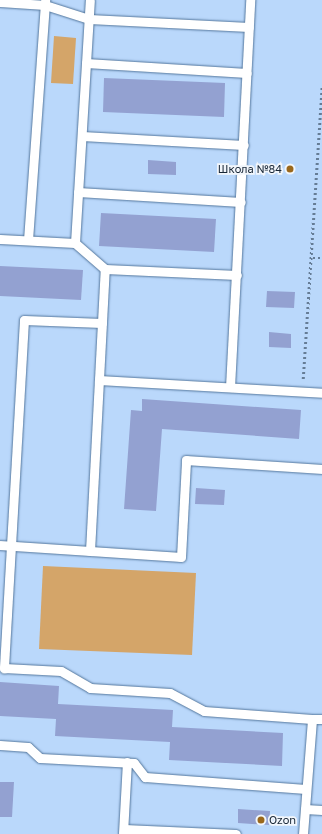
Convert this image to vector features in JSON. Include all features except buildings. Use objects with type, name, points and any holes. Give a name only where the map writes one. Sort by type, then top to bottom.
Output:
[{"type":"lane","points":[[75,242],[90,0]]},
{"type":"lane","points":[[230,387],[244,145],[250,0]]},
{"type":"lane","points":[[0,2],[45,2],[89,19],[249,27]]},
{"type":"lane","points":[[28,240],[45,2]]},
{"type":"lane","points":[[86,63],[247,74]]},
{"type":"lane","points":[[82,136],[244,145]]},
{"type":"lane","points":[[78,192],[241,202]]},
{"type":"lane","points":[[0,239],[75,242],[105,269],[237,275]]},
{"type":"lane","points":[[90,551],[105,269]]},
{"type":"lane","points":[[102,323],[24,320],[4,668],[61,671],[90,688],[170,694],[204,711],[322,719]]},
{"type":"lane","points":[[99,380],[322,393]]},
{"type":"lane","points":[[0,545],[181,557],[186,460],[322,469],[322,461]]},
{"type":"lane","points":[[303,834],[312,719]]},
{"type":"lane","points":[[0,745],[28,747],[40,758],[134,763],[145,777],[306,789]]},
{"type":"lane","points":[[127,762],[124,831],[236,834]]},
{"type":"lane","points":[[305,809],[322,810]]},
{"type":"path","points":[[302,392],[313,258],[322,88]]},
{"type":"path","points":[[313,258],[322,258]]},
{"type":"shaded area","points":[[54,36],[76,38],[73,84],[51,83]]},
{"type":"shaded area","points":[[43,566],[196,573],[192,655],[39,649]]},
{"type":"place","name":"Школа №84","points":[[290,169]]},
{"type":"place","name":"Ozon","points":[[261,820]]}]
